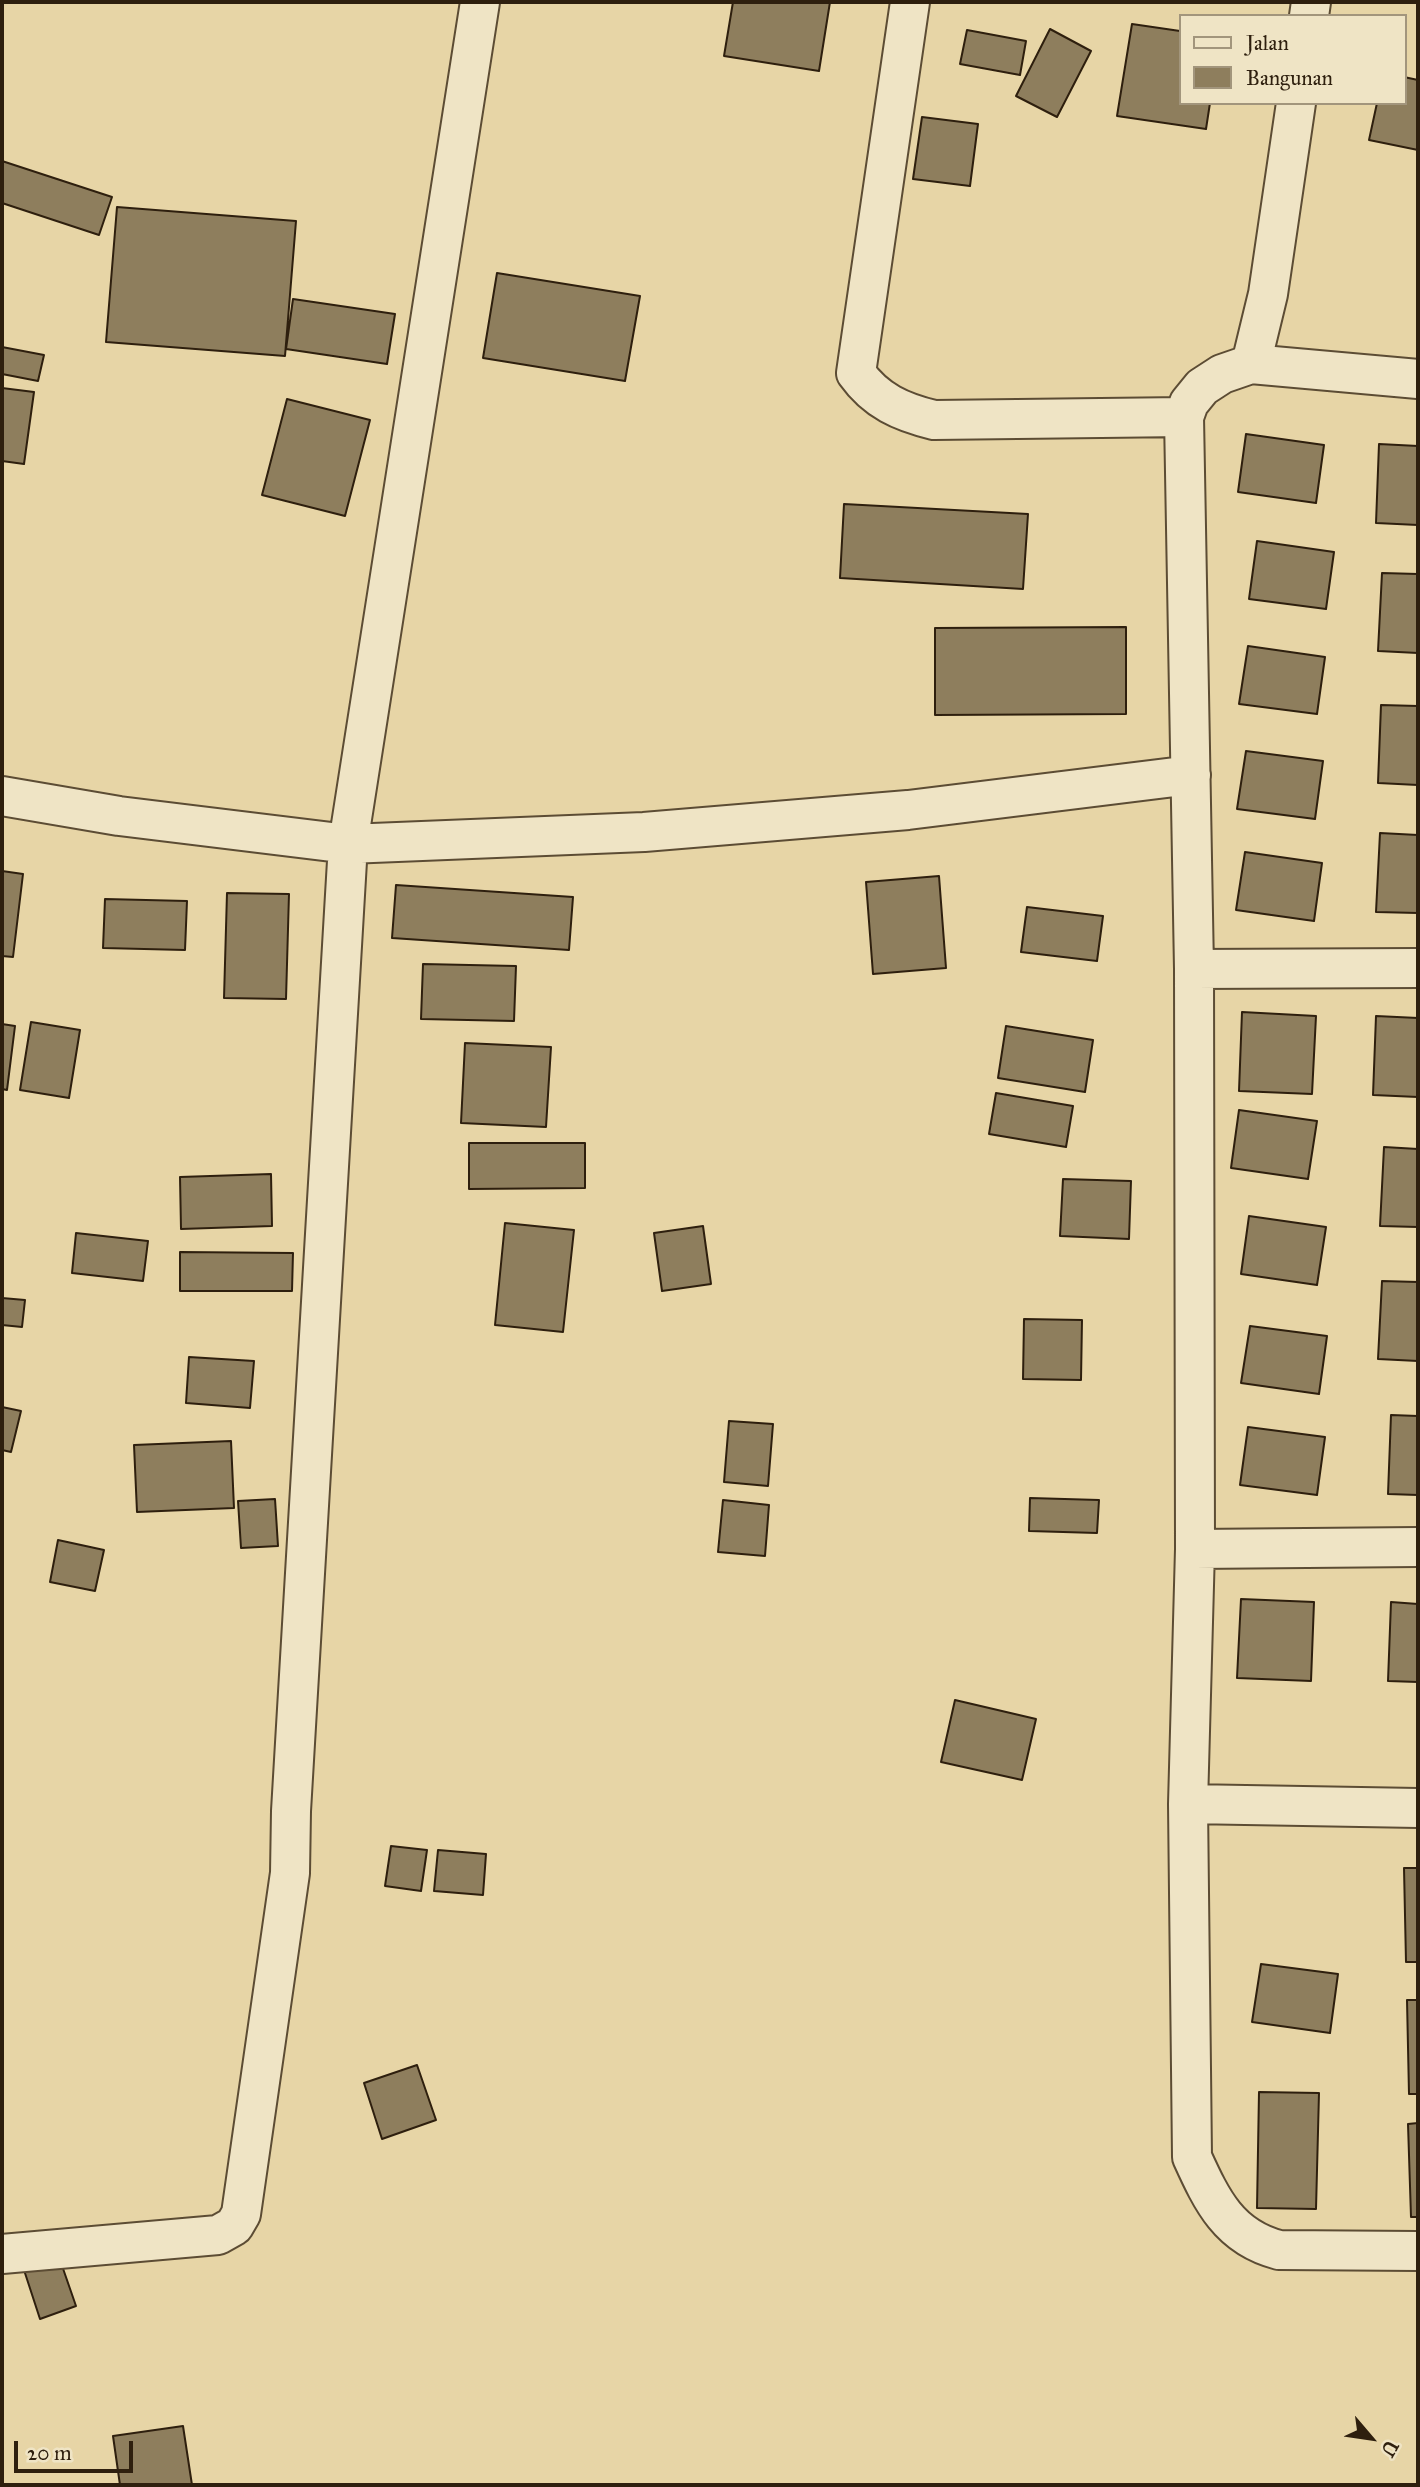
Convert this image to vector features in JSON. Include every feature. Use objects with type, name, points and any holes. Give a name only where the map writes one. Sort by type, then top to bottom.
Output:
[{"type":"street","points":[[2,2254],[218,2235],[234,2226],[241,2214],[290,1873],[292,1798],[348,844],[480,2]]},
{"type":"street","points":[[910,2],[856,373],[870,393],[897,407],[934,420],[1184,417]]},
{"type":"street","points":[[1251,363],[1268,294],[1296,105]]},
{"type":"street","points":[[1418,379],[1251,363],[1222,374],[1202,387],[1189,403],[1184,417],[1194,969],[1195,1549],[1188,1804],[1192,2157],[1211,2198],[1238,2232],[1261,2245],[1279,2250],[1418,2251]]},
{"type":"street","points":[[2,796],[119,816],[348,844],[658,831],[908,810],[1191,775]]},
{"type":"street","points":[[1194,969],[1418,968]]},
{"type":"street","points":[[1195,1549],[1418,1547]]},
{"type":"street","points":[[1188,1804],[1418,1808]]},
{"type":"building","points":[[733,2],[830,2],[819,71],[724,56]]},
{"type":"building","points":[[1132,24],[1178,31],[1178,105],[1210,105],[1206,129],[1117,116]]},
{"type":"building","points":[[1050,29],[1091,51],[1057,117],[1016,96]]},
{"type":"building","points":[[967,30],[1026,41],[1020,75],[960,64]]},
{"type":"building","points":[[1406,77],[1418,80],[1418,150],[1369,140],[1377,105],[1406,105]]},
{"type":"building","points":[[922,117],[978,124],[970,186],[913,179]]},
{"type":"building","points":[[2,161],[112,197],[99,235],[2,203]]},
{"type":"building","points":[[117,207],[296,221],[285,356],[106,342]]},
{"type":"building","points":[[497,273],[640,296],[625,381],[483,358]]},
{"type":"building","points":[[293,299],[395,314],[387,364],[286,349]]},
{"type":"building","points":[[2,347],[44,355],[38,381],[2,374]]},
{"type":"building","points":[[2,388],[34,392],[24,464],[2,461]]},
{"type":"building","points":[[287,399],[370,420],[345,516],[262,495]]},
{"type":"building","points":[[1246,434],[1324,445],[1316,503],[1238,492]]},
{"type":"building","points":[[1379,444],[1418,446],[1418,525],[1376,523]]},
{"type":"building","points":[[844,504],[1028,514],[1023,589],[840,578]]},
{"type":"building","points":[[1257,541],[1334,552],[1326,609],[1249,599]]},
{"type":"building","points":[[1382,573],[1418,574],[1418,653],[1378,651]]},
{"type":"building","points":[[1126,627],[1126,714],[935,715],[935,628]]},
{"type":"building","points":[[1248,646],[1325,657],[1317,714],[1239,704]]},
{"type":"building","points":[[1381,705],[1418,706],[1418,785],[1378,783]]},
{"type":"building","points":[[1246,751],[1323,761],[1315,819],[1237,809]]},
{"type":"building","points":[[1380,833],[1418,835],[1418,913],[1376,912]]},
{"type":"building","points":[[1245,852],[1322,863],[1314,921],[1236,910]]},
{"type":"building","points":[[2,871],[23,874],[13,957],[2,956]]},
{"type":"building","points":[[939,876],[946,968],[873,974],[866,882]]},
{"type":"building","points":[[396,885],[573,897],[569,950],[392,938]]},
{"type":"building","points":[[227,893],[289,894],[286,999],[224,998]]},
{"type":"building","points":[[105,899],[187,901],[185,950],[103,948]]},
{"type":"building","points":[[1027,907],[1103,916],[1097,961],[1021,952]]},
{"type":"building","points":[[423,964],[516,966],[514,1021],[421,1019]]},
{"type":"building","points":[[1242,1012],[1316,1016],[1312,1094],[1239,1091]]},
{"type":"building","points":[[1376,1016],[1418,1018],[1418,1097],[1373,1095]]},
{"type":"building","points":[[31,1022],[80,1030],[69,1098],[20,1090]]},
{"type":"building","points":[[2,1024],[15,1026],[7,1090],[2,1089]]},
{"type":"building","points":[[1006,1026],[1093,1040],[1085,1092],[998,1078]]},
{"type":"building","points":[[465,1043],[551,1047],[546,1127],[461,1123]]},
{"type":"building","points":[[996,1093],[1073,1106],[1066,1147],[989,1134]]},
{"type":"building","points":[[1239,1110],[1317,1121],[1308,1179],[1231,1168]]},
{"type":"building","points":[[469,1143],[585,1143],[585,1188],[469,1189]]},
{"type":"building","points":[[1384,1147],[1418,1149],[1418,1227],[1380,1226]]},
{"type":"building","points":[[271,1174],[272,1226],[181,1229],[180,1177]]},
{"type":"building","points":[[1063,1179],[1131,1181],[1129,1239],[1060,1236]]},
{"type":"building","points":[[1249,1216],[1326,1227],[1317,1285],[1241,1274]]},
{"type":"building","points":[[505,1223],[574,1230],[563,1332],[495,1325]]},
{"type":"building","points":[[703,1226],[711,1284],[662,1291],[654,1233]]},
{"type":"building","points":[[76,1233],[148,1241],[143,1281],[72,1273]]},
{"type":"building","points":[[180,1252],[293,1253],[292,1291],[180,1291]]},
{"type":"building","points":[[1382,1281],[1418,1282],[1418,1361],[1378,1359]]},
{"type":"building","points":[[2,1298],[25,1300],[22,1327],[2,1325]]},
{"type":"building","points":[[1024,1319],[1082,1320],[1081,1380],[1023,1379]]},
{"type":"building","points":[[1250,1326],[1327,1336],[1319,1394],[1241,1383]]},
{"type":"building","points":[[189,1357],[254,1361],[250,1408],[186,1403]]},
{"type":"building","points":[[2,1407],[21,1411],[11,1452],[2,1450]]},
{"type":"building","points":[[1391,1415],[1418,1416],[1418,1495],[1388,1494]]},
{"type":"building","points":[[729,1421],[773,1424],[768,1486],[724,1482]]},
{"type":"building","points":[[1248,1427],[1325,1437],[1317,1495],[1240,1485]]},
{"type":"building","points":[[231,1441],[234,1508],[137,1512],[134,1445]]},
{"type":"building","points":[[1030,1498],[1099,1500],[1097,1533],[1029,1531]]},
{"type":"building","points":[[275,1499],[278,1546],[241,1548],[238,1501]]},
{"type":"building","points":[[723,1500],[769,1505],[765,1556],[718,1552]]},
{"type":"building","points":[[58,1540],[104,1550],[95,1591],[50,1582]]},
{"type":"building","points":[[1241,1599],[1314,1602],[1311,1681],[1237,1678]]},
{"type":"building","points":[[1391,1602],[1418,1604],[1418,1682],[1388,1681]]},
{"type":"building","points":[[955,1700],[1036,1719],[1022,1780],[941,1762]]},
{"type":"building","points":[[391,1846],[427,1850],[421,1891],[385,1886]]},
{"type":"building","points":[[438,1850],[486,1854],[483,1895],[434,1891]]},
{"type":"building","points":[[1404,1868],[1418,1868],[1418,1962],[1406,1962]]},
{"type":"building","points":[[1261,1964],[1338,1974],[1330,2033],[1252,2022]]},
{"type":"building","points":[[1407,2000],[1418,2000],[1418,2094],[1409,2094]]},
{"type":"building","points":[[417,2065],[436,2120],[382,2139],[364,2083]]},
{"type":"building","points":[[1259,2092],[1319,2093],[1316,2209],[1257,2208]]},
{"type":"building","points":[[1418,2123],[1418,2217],[1411,2217],[1408,2124]]},
{"type":"building","points":[[59,2257],[76,2306],[40,2319],[24,2270]]},
{"type":"building","points":[[183,2426],[192,2485],[120,2485],[113,2436]]}]
